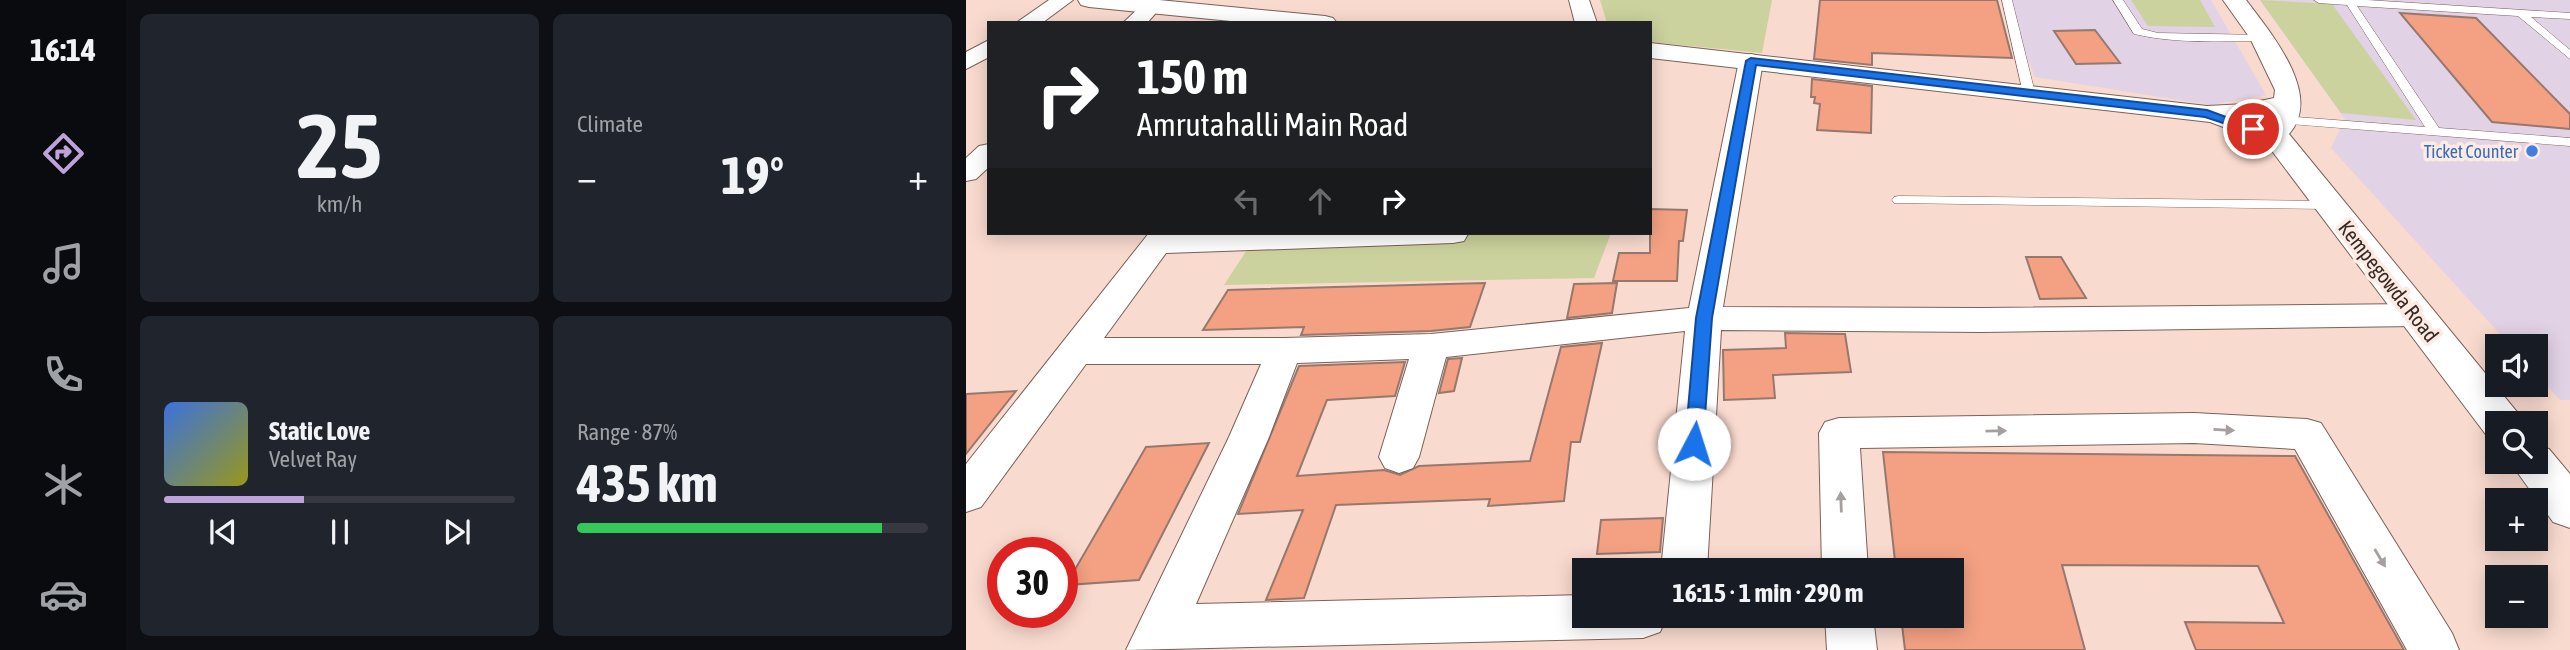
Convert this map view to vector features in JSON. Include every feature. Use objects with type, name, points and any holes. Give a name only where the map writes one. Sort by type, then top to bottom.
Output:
[{"type":"street","points":[[1030,21],[1063,0]]},
{"type":"street","points":[[1089,0],[1305,21]]},
{"type":"street","points":[[1579,0],[1585,21]]},
{"type":"street","name":"Kempegowda Road","points":[[2234,0],[2262,38],[2288,90],[2282,121],[2329,205],[2492,411]]},
{"type":"street","points":[[1136,21],[1152,6]]},
{"type":"street","points":[[1652,50],[2282,121]]},
{"type":"street","points":[[1685,558],[1704,318],[1751,61]]},
{"type":"street","points":[[966,173],[987,154]]},
{"type":"street","points":[[966,495],[1161,239],[1356,235]]},
{"type":"street","points":[[1075,351],[1284,351],[1431,346],[1704,318],[1982,320],[2416,315]]},
{"type":"street","points":[[1399,457],[1431,346]]},
{"type":"street","points":[[1284,351],[1249,437],[1156,639],[1572,619]]},
{"type":"street","points":[[1844,558],[1839,433],[2194,428],[2307,434],[2434,650]]},
{"type":"street","points":[[2543,474],[2570,508]]},
{"type":"street","points":[[1850,628],[1852,650]]},
{"type":"lane","points":[[2007,0],[2029,93]]},
{"type":"lane","points":[[2118,0],[2138,32],[2158,36],[2262,38]]},
{"type":"lane","points":[[2319,0],[2570,16]]},
{"type":"lane","points":[[2350,2],[2435,132]]},
{"type":"lane","points":[[2522,14],[2570,56]]},
{"type":"lane","points":[[2282,121],[2570,142]]},
{"type":"lane","points":[[1899,200],[2329,205]]},
{"type":"shaded area","points":[[2003,0],[2211,0],[2266,95],[2211,105],[2035,77]]},
{"type":"shaded area","points":[[2260,0],[2570,0],[2570,400],[2560,400],[2548,386],[2548,334],[2500,334],[2331,148],[2345,119]]},
{"type":"green space","points":[[1600,0],[1772,0],[1762,53],[1652,42],[1652,21],[1606,21]]},
{"type":"green space","points":[[2131,0],[2200,0],[2215,27],[2148,26]]},
{"type":"green space","points":[[2260,0],[2332,4],[2416,120],[2341,113]]},
{"type":"green space","points":[[1257,235],[1610,235],[1594,278],[1224,285]]},
{"type":"building","points":[[1820,0],[1997,0],[2012,58],[1872,53],[1872,65],[1814,59]]},
{"type":"building","points":[[2400,13],[2476,18],[2570,114],[2570,129],[2492,122]]},
{"type":"building","points":[[2095,30],[2120,63],[2076,64],[2054,31]]},
{"type":"building","points":[[1812,79],[1872,86],[1871,133],[1817,130],[1820,104],[1814,103],[1815,97],[1811,97]]},
{"type":"building","points":[[1652,209],[1687,210],[1683,241],[1679,241],[1677,281],[1613,281],[1619,253],[1650,253]]},
{"type":"building","points":[[2026,257],[2061,257],[2086,298],[2040,299]]},
{"type":"building","points":[[1485,283],[1470,327],[1431,331],[1301,335],[1304,327],[1203,330],[1228,290]]},
{"type":"building","points":[[1617,283],[1612,313],[1567,318],[1574,284]]},
{"type":"building","points":[[1785,333],[1845,334],[1851,372],[1773,375],[1775,398],[1724,400],[1723,350],[1786,348]]},
{"type":"building","points":[[1602,343],[1580,442],[1571,442],[1564,501],[1488,506],[1490,499],[1336,505],[1304,598],[1266,600],[1303,510],[1238,514],[1299,366],[1405,362],[1395,396],[1327,400],[1297,476],[1384,470],[1400,475],[1419,466],[1530,461],[1561,347]]},
{"type":"building","points":[[1462,358],[1454,391],[1439,393],[1448,359]]},
{"type":"building","points":[[1016,391],[966,454],[966,394]]},
{"type":"building","points":[[1209,443],[1139,580],[1078,584],[1078,564],[1146,447]]},
{"type":"building","points":[[1883,452],[2295,456],[2404,650],[2196,650],[2185,622],[2284,623],[2258,566],[2062,565],[2085,650],[1905,650],[1902,628],[1964,628],[1964,558],[1895,558]]},
{"type":"building","points":[[1663,518],[1660,552],[1597,554],[1601,520]]},
{"type":"place","name":"Ticket Counter","points":[[2532,151]]},
{"type":"route","points":[[1694,444],[1704,318],[1751,61],[2207,114],[2253,129]]}]
